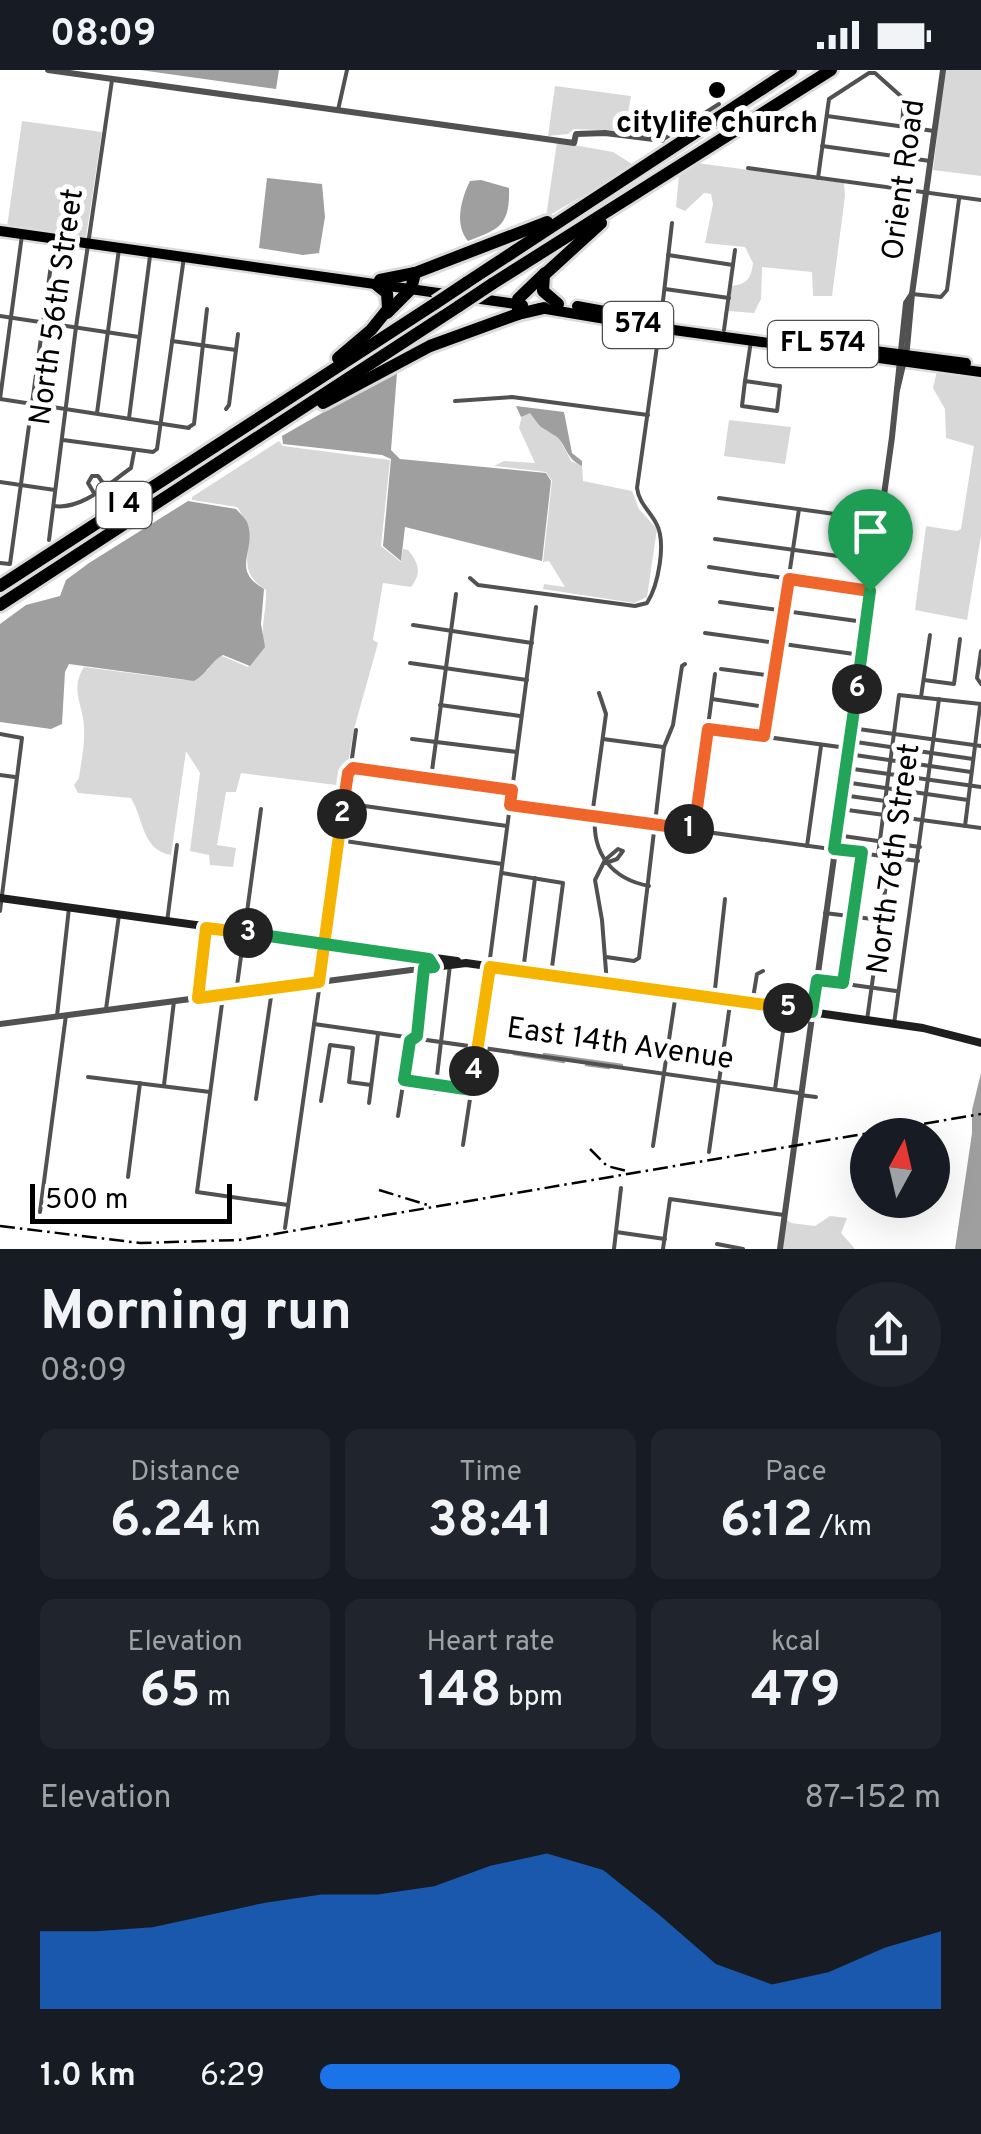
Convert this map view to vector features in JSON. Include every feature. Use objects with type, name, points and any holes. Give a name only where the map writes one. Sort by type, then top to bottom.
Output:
[{"type":"highway","name":"I 4","points":[[0,586],[789,70]]},
{"type":"highway","name":"I 4","points":[[0,606],[492,284],[831,70]]},
{"type":"highway","points":[[781,102],[845,70]]},
{"type":"highway","points":[[518,306],[548,270],[645,186]]},
{"type":"highway","points":[[378,282],[413,282],[594,200]]},
{"type":"highway","points":[[271,428],[430,346],[518,306],[551,306],[543,291],[548,270]]},
{"type":"highway","points":[[371,330],[390,302],[378,282]]},
{"type":"highway","points":[[247,425],[371,330],[413,282]]},
{"type":"main road","points":[[0,230],[378,282]]},
{"type":"main road","points":[[413,282],[518,306]]},
{"type":"main road","points":[[551,306],[660,325]]},
{"type":"main road","name":"574","points":[[660,325],[731,333],[751,341],[902,358]]},
{"type":"main road","name":"FL 574","points":[[731,333],[981,369]]},
{"type":"main road","points":[[1,898],[786,1008],[934,1030],[980,1043]]},
{"type":"main road","points":[[426,958],[432,960],[429,968]]},
{"type":"main road","points":[[429,968],[448,962]]},
{"type":"street","points":[[48,70],[574,143],[576,134],[605,133],[662,140],[719,104]]},
{"type":"street","points":[[338,110],[347,70]]},
{"type":"street","name":"Orient Road","points":[[780,1249],[942,71]]},
{"type":"street","points":[[818,178],[829,99],[872,72],[904,100],[902,126]]},
{"type":"street","name":"North 56th Street","points":[[49,540],[112,79]]},
{"type":"street","points":[[827,116],[934,131]]},
{"type":"street","points":[[822,146],[930,161]]},
{"type":"street","points":[[748,168],[981,200]]},
{"type":"street","points":[[912,294],[940,296],[947,290],[959,197]]},
{"type":"street","points":[[470,578],[478,585],[634,606],[647,603],[654,592],[661,533],[638,497],[637,488],[672,223]]},
{"type":"street","points":[[22,234],[0,399],[189,428],[194,424],[208,309]]},
{"type":"street","points":[[0,562],[10,564],[55,238]]},
{"type":"street","points":[[97,413],[119,247]]},
{"type":"street","points":[[731,333],[729,298],[735,250]]},
{"type":"street","points":[[129,418],[151,252]]},
{"type":"street","points":[[668,255],[733,266]]},
{"type":"street","points":[[63,440],[153,452],[158,449],[184,256]]},
{"type":"street","points":[[665,289],[729,298]]},
{"type":"street","points":[[0,316],[139,337]]},
{"type":"street","points":[[226,410],[238,334]]},
{"type":"street","points":[[172,341],[236,350]]},
{"type":"street","points":[[745,381],[780,386],[777,411],[742,406],[745,381],[751,341]]},
{"type":"street","points":[[455,401],[512,397],[648,415]]},
{"type":"street","points":[[54,506],[73,507],[131,468],[134,450]]},
{"type":"street","points":[[94,493],[88,483],[92,476],[98,476],[105,486]]},
{"type":"street","points":[[0,482],[56,490]]},
{"type":"street","points":[[719,498],[880,520]]},
{"type":"street","points":[[764,736],[799,509]]},
{"type":"street","points":[[715,539],[875,561]]},
{"type":"street","points":[[709,567],[870,591]]},
{"type":"street","points":[[431,778],[456,594]]},
{"type":"street","points":[[720,602],[866,622]]},
{"type":"street","points":[[464,1145],[536,607]]},
{"type":"street","points":[[413,625],[532,643]]},
{"type":"street","points":[[705,632],[862,655]]},
{"type":"street","points":[[921,697],[930,635]]},
{"type":"street","points":[[924,680],[954,684],[960,639]]},
{"type":"street","points":[[981,650],[977,678],[981,684]]},
{"type":"street","points":[[410,663],[527,680]]},
{"type":"street","points":[[606,957],[636,960],[649,886],[655,825],[652,820],[664,747],[673,724],[685,664]]},
{"type":"street","points":[[720,669],[774,676]]},
{"type":"street","points":[[694,830],[715,674]]},
{"type":"street","points":[[599,693],[606,714],[595,837],[606,863],[621,877],[649,886]]},
{"type":"street","points":[[878,854],[899,695],[980,704],[978,746],[964,826]]},
{"type":"street","points":[[712,699],[768,707]]},
{"type":"street","name":"North 76th Street","points":[[894,1024],[939,699]]},
{"type":"street","points":[[440,705],[522,716]]},
{"type":"street","points":[[851,728],[978,746]]},
{"type":"street","points":[[708,729],[848,748],[890,760],[971,772]]},
{"type":"street","points":[[285,1228],[356,730]]},
{"type":"street","points":[[0,734],[22,738],[3,858],[0,911]]},
{"type":"street","points":[[412,739],[517,752]]},
{"type":"street","points":[[603,739],[664,747]]},
{"type":"street","points":[[808,846],[821,744]]},
{"type":"street","points":[[848,748],[892,747],[973,759]]},
{"type":"street","points":[[846,768],[981,788]]},
{"type":"street","points":[[349,770],[512,790]]},
{"type":"street","points":[[0,775],[16,777]]},
{"type":"street","points":[[844,782],[968,800]]},
{"type":"street","points":[[842,795],[885,801]]},
{"type":"street","points":[[344,803],[507,826]]},
{"type":"street","points":[[510,805],[918,861]]},
{"type":"street","points":[[236,993],[261,808]]},
{"type":"street","points":[[840,809],[981,828]]},
{"type":"street","points":[[0,816],[12,818]]},
{"type":"street","points":[[836,835],[920,847]]},
{"type":"street","points":[[338,840],[502,864]]},
{"type":"street","points":[[166,922],[177,846]]},
{"type":"street","points":[[843,983],[862,852]]},
{"type":"street","points":[[867,1020],[890,856]]},
{"type":"street","points":[[606,863],[595,880],[607,984]]},
{"type":"street","points":[[501,873],[563,882],[550,975]]},
{"type":"street","points":[[522,971],[534,878]]},
{"type":"street","points":[[714,998],[726,899]]},
{"type":"street","points":[[56,1016],[69,908]]},
{"type":"street","points":[[825,912],[881,920]]},
{"type":"street","points":[[106,1009],[119,915]]},
{"type":"street","points":[[198,998],[206,928]]},
{"type":"street","points":[[435,1093],[448,962]]},
{"type":"street","points":[[0,1024],[429,968],[417,1036],[410,1041],[398,1116]]},
{"type":"street","points":[[752,1004],[757,974],[762,971]]},
{"type":"street","points":[[817,980],[898,991]]},
{"type":"street","points":[[308,984],[318,994]]},
{"type":"street","points":[[256,1099],[272,989]]},
{"type":"street","points":[[653,1146],[676,993]]},
{"type":"street","points":[[223,995],[197,1192],[288,1205]]},
{"type":"street","points":[[164,1085],[174,1001]]},
{"type":"street","points":[[709,1152],[730,1001]]},
{"type":"street","points":[[775,1089],[786,1008]]},
{"type":"street","points":[[40,1212],[66,1015]]},
{"type":"street","name":"East 14th Avenue","points":[[314,1024],[816,1097]]},
{"type":"street","points":[[368,1103],[378,1033]]},
{"type":"street","points":[[321,1101],[330,1044],[353,1048],[349,1082],[371,1085]]},
{"type":"street","points":[[88,1076],[210,1092]]},
{"type":"street","points":[[404,1080],[472,1090]]},
{"type":"street","points":[[128,1177],[140,1083]]},
{"type":"street","points":[[614,1249],[622,1188]]},
{"type":"street","points":[[664,1249],[670,1200],[784,1215]]},
{"type":"street","points":[[616,1232],[665,1239]]},
{"type":"street","points":[[717,1244],[744,1249]]},
{"type":"shaded area","points":[[140,70],[279,70],[276,89]]},
{"type":"shaded area","points":[[945,70],[981,70],[981,176],[933,170]]},
{"type":"shaded area","points":[[555,86],[631,96],[625,131],[574,129],[568,134],[548,136]]},
{"type":"shaded area","points":[[22,121],[102,132],[86,237],[7,227]]},
{"type":"shaded area","points":[[557,142],[613,152],[635,166],[546,217]]},
{"type":"shaded area","points":[[697,163],[844,183],[832,296],[813,296],[812,272],[762,267],[761,299],[754,313],[728,311],[732,286],[747,280],[753,263],[745,247],[705,243],[713,204],[711,194],[704,193],[685,211],[676,207],[679,174]]},
{"type":"shaded area","points":[[267,178],[322,184],[325,217],[319,253],[303,255],[259,248]]},
{"type":"shaded area","points":[[470,181],[509,188],[508,210],[495,229],[468,241],[461,227],[462,204]]},
{"type":"shaded area","points":[[937,371],[981,377],[981,536],[967,620],[915,610],[926,526],[961,529],[974,446],[946,438],[945,409],[933,388]]},
{"type":"shaded area","points":[[397,373],[391,450],[400,459],[546,473],[551,481],[542,561],[405,527],[401,561],[383,546],[391,459],[283,444],[282,436]]},
{"type":"shaded area","points":[[516,406],[564,412],[572,453],[582,461],[582,466],[530,413],[521,417]]},
{"type":"shaded area","points":[[530,412],[559,438],[571,461],[582,466],[583,481],[632,491],[639,509],[657,529],[647,597],[634,603],[543,589],[544,584],[565,587],[549,561],[543,562],[552,481],[546,472],[494,466],[504,461],[535,463],[519,428],[522,416]]},
{"type":"shaded area","points":[[729,420],[791,427],[785,464],[724,456]]},
{"type":"shaded area","points":[[279,441],[283,446],[390,460],[381,546],[401,562],[403,549],[408,550],[418,573],[411,587],[383,583],[373,640],[378,643],[354,729],[344,786],[241,773],[236,792],[226,792],[217,845],[236,848],[233,867],[210,865],[209,855],[190,851],[200,773],[186,751],[171,855],[149,841],[131,798],[78,793],[74,785],[79,778],[84,735],[78,683],[84,667],[184,680],[208,670],[213,659],[222,656],[248,667],[264,647],[266,590],[249,572],[248,532],[237,507],[192,497]]},
{"type":"shaded area","points":[[188,501],[236,509],[247,522],[248,574],[264,589],[261,624],[265,647],[250,666],[223,655],[194,681],[69,664],[65,672],[62,724],[51,729],[0,722],[0,624],[26,605],[60,596],[66,580]]},
{"type":"shaded area","points":[[981,1073],[981,1249],[955,1249],[972,1110]]},
{"type":"shaded area","points":[[830,1216],[847,1218],[841,1233],[855,1249],[782,1249],[786,1219],[815,1226]]},
{"type":"waterway","points":[[514,1054],[564,1062]]},
{"type":"waterway","points":[[544,1054],[622,1065]]},
{"type":"waterway","points":[[586,1065],[609,1068]]},
{"type":"railway","points":[[0,1226],[140,1243],[239,1240],[981,1114]]},
{"type":"railway","points":[[590,1149],[607,1166],[627,1171]]},
{"type":"railway","points":[[379,1190],[431,1206]]},
{"type":"place","name":"citylife church","points":[[717,90]]},
{"type":"route","points":[[870,591],[789,579],[764,736],[708,729],[694,830],[510,805],[512,790],[349,770],[325,944],[319,982],[198,998],[206,928],[245,933],[325,944],[426,958],[432,960],[434,967],[424,968],[417,1036],[410,1041],[404,1080],[472,1090],[490,967],[812,1012],[817,980],[843,983],[854,916],[862,852],[834,849],[870,591]]}]
